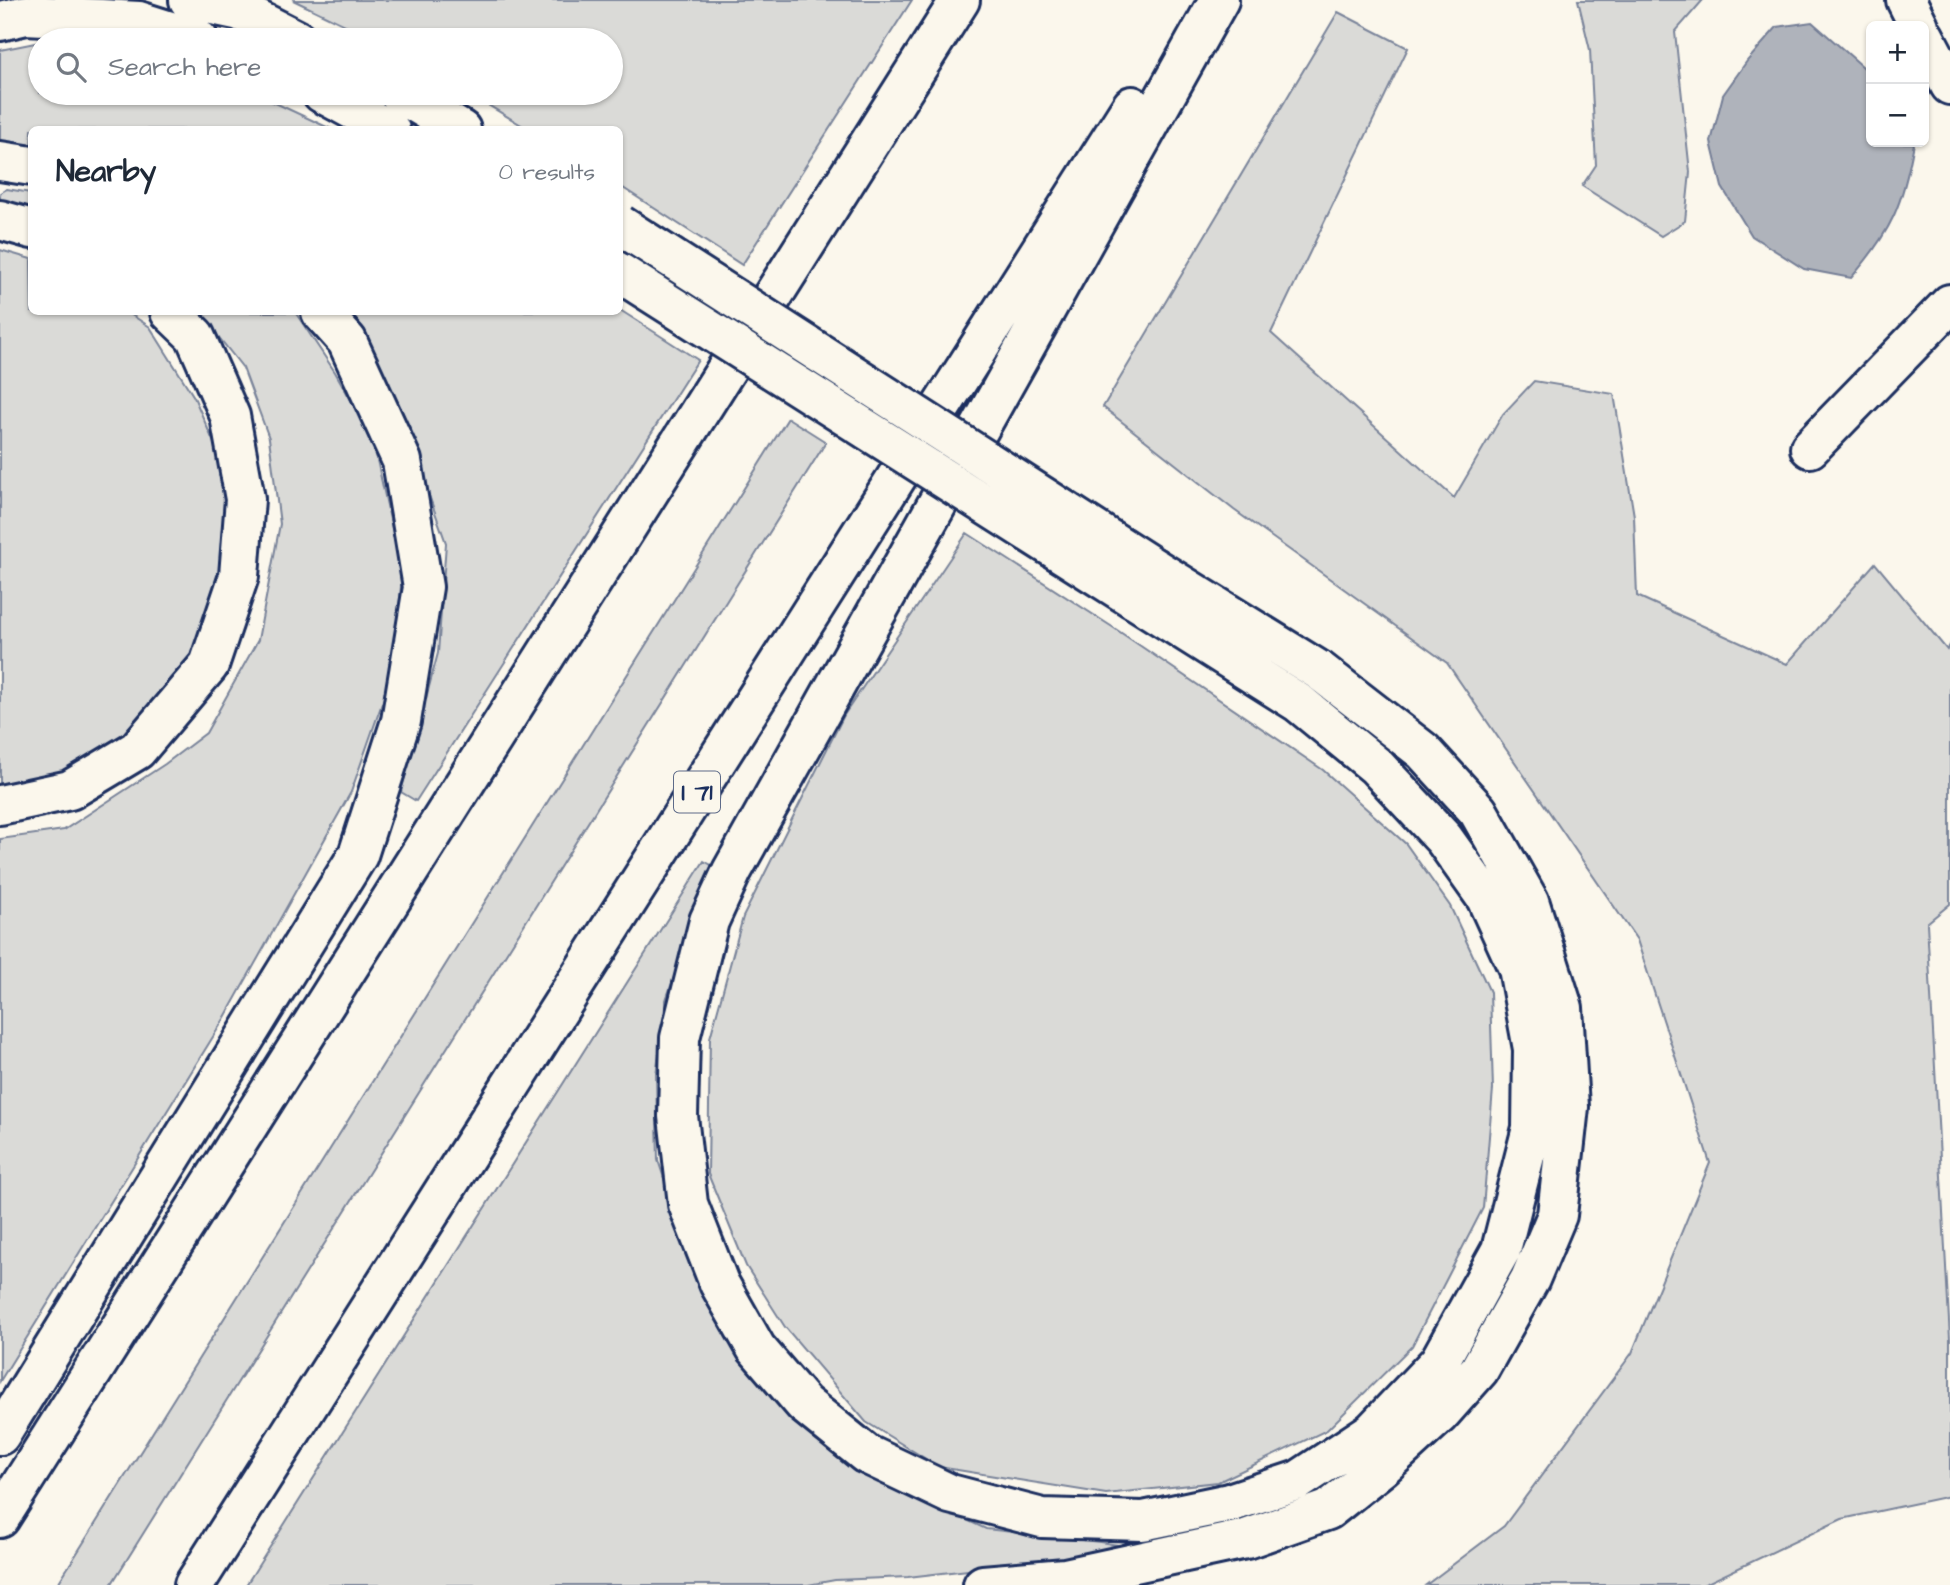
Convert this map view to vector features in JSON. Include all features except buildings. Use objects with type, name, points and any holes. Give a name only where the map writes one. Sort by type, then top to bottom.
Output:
[{"type":"main road","points":[[189,0],[240,11],[273,28]]},
{"type":"main road","points":[[0,1518],[960,0]]},
{"type":"main road","name":"I 71","points":[[194,1585],[1199,0]]},
{"type":"main road","points":[[623,227],[1144,583],[1299,703],[1376,765],[1444,839],[1486,898],[1518,968],[1533,1049],[1532,1128],[1501,1250],[1439,1362],[1373,1431],[1299,1480],[1229,1503],[1143,1521],[1042,1518],[950,1494],[866,1454],[804,1404],[756,1348],[719,1283],[688,1204],[678,1116],[680,1038],[709,921],[732,871],[1219,0]]},
{"type":"main road","points":[[1906,0],[1916,21]]},
{"type":"main road","points":[[0,21],[26,15],[139,21],[161,28]]},
{"type":"main road","points":[[1929,45],[1950,85]]},
{"type":"main road","points":[[344,105],[383,126]]},
{"type":"main road","points":[[419,105],[454,126]]},
{"type":"main road","points":[[0,161],[28,165]]},
{"type":"main road","points":[[0,220],[28,228]]},
{"type":"main road","points":[[623,275],[1144,583],[1320,671],[1423,751],[1478,811],[1529,901],[1563,1008],[1569,1107],[1557,1215],[1530,1279],[1479,1370],[1440,1414],[1382,1467],[1328,1510],[1246,1539],[1065,1578],[982,1585]]},
{"type":"main road","points":[[1810,448],[1950,304]]},
{"type":"main road","points":[[0,805],[71,790],[137,750],[209,665],[239,576],[246,499],[230,416],[195,336],[173,315]]},
{"type":"main road","points":[[0,1435],[358,855],[401,721],[424,587],[402,461],[347,341],[324,315]]},
{"type":"shaded area","points":[[293,0],[912,0],[742,265],[623,188],[623,126],[523,126],[488,105],[623,105],[623,28],[351,28]]},
{"type":"shaded area","points":[[1578,0],[1703,0],[1675,32],[1690,172],[1685,221],[1661,236],[1582,186],[1596,165],[1590,50]]},
{"type":"shaded area","points":[[1338,12],[1408,48],[1271,333],[1454,498],[1503,414],[1534,381],[1614,394],[1634,516],[1637,596],[1787,664],[1875,563],[1947,650],[1950,645],[1950,904],[1927,923],[1950,1339],[1950,1496],[1842,1519],[1703,1585],[1426,1585],[1504,1526],[1632,1353],[1710,1163],[1637,940],[1447,663],[1234,510],[1103,407]]},
{"type":"shaded area","points":[[1812,22],[1866,70],[1866,147],[1913,147],[1894,216],[1877,246],[1851,278],[1804,269],[1752,236],[1722,187],[1711,142],[1723,95],[1747,61],[1777,27]]},
{"type":"shaded area","points":[[28,44],[28,105],[280,105],[325,126],[28,126],[28,153],[0,153],[0,50]]},
{"type":"shaded area","points":[[7,189],[28,192],[28,212],[0,205],[0,193]]},
{"type":"shaded area","points":[[0,250],[28,258],[28,315],[132,315],[150,327],[194,397],[231,482],[228,536],[216,593],[199,648],[147,718],[102,756],[0,796]]},
{"type":"shaded area","points":[[623,312],[698,360],[416,801],[401,792],[438,653],[446,543],[388,381],[349,315],[623,315]]},
{"type":"shaded area","points":[[201,315],[297,315],[335,372],[372,437],[402,574],[394,669],[351,792],[224,1019],[0,1381],[0,839],[64,830],[165,764],[206,733],[258,640],[280,524],[269,438],[243,368]]},
{"type":"shaded area","points":[[788,418],[826,442],[111,1585],[57,1585]]},
{"type":"shaded area","points":[[967,533],[1114,628],[1323,770],[1406,844],[1450,906],[1490,992],[1493,1089],[1483,1208],[1412,1346],[1327,1430],[1218,1482],[1106,1494],[939,1467],[866,1422],[785,1327],[746,1266],[708,1174],[710,1038],[743,917],[844,715]]},
{"type":"shaded area","points":[[704,861],[713,866],[666,1000],[656,1075],[658,1160],[704,1298],[777,1403],[869,1475],[986,1529],[1100,1542],[1159,1552],[1089,1556],[908,1577],[835,1580],[808,1585],[246,1585]]}]
